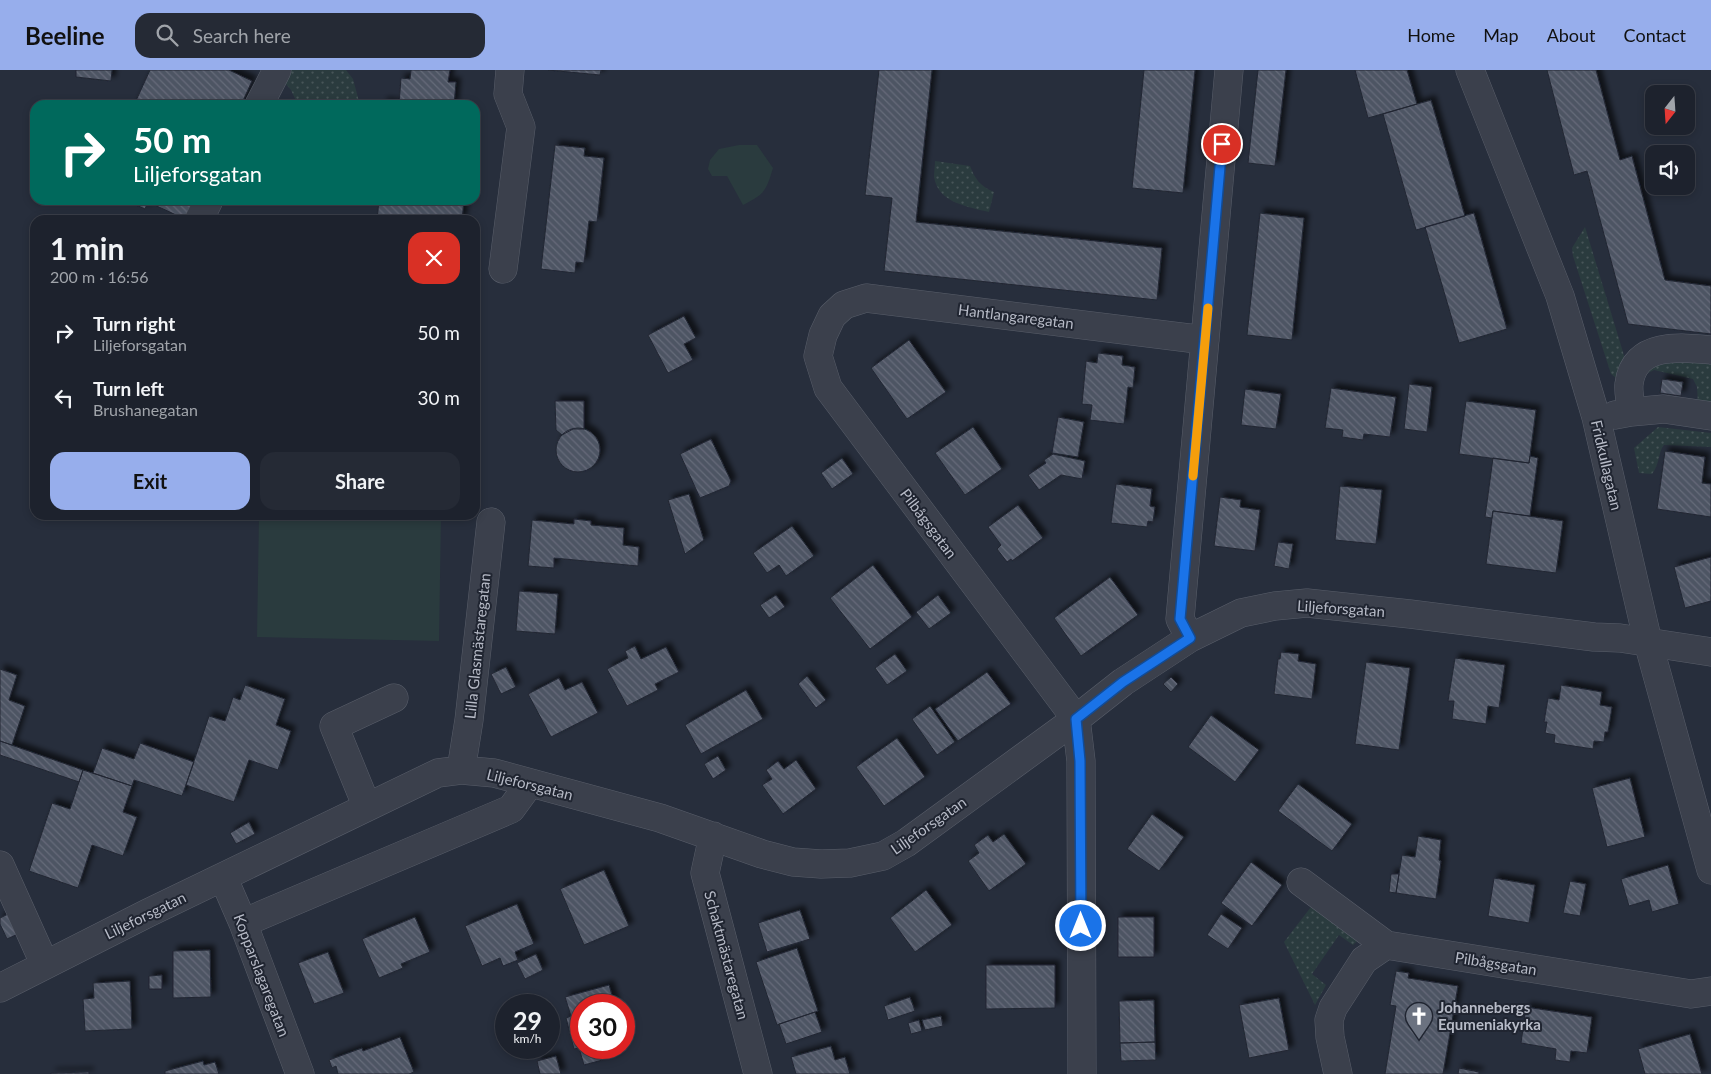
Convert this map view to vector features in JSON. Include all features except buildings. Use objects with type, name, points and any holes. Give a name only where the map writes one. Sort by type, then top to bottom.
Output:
[{"type":"street","points":[[262,100],[277,70]]},
{"type":"street","points":[[1190,638],[1180,619],[1229,70]]},
{"type":"street","name":"Fridkullagatan","points":[[1470,70],[1560,296],[1596,417],[1648,642],[1711,870]]},
{"type":"street","points":[[503,269],[521,127],[510,82]]},
{"type":"street","name":"Hantlangaregatan","points":[[832,316],[844,305],[866,298],[1205,340]]},
{"type":"street","name":"Pilbågsgatan","points":[[832,316],[823,335],[818,356],[828,388],[1076,719]]},
{"type":"street","points":[[1631,412],[1629,384],[1634,368],[1643,357],[1668,348],[1683,347],[1711,350]]},
{"type":"street","points":[[1596,417],[1664,409],[1711,416]]},
{"type":"street","name":"Lilla Glasmästaregatan","points":[[461,770],[469,720],[491,522]]},
{"type":"street","name":"Liljeforsgatan","points":[[0,988],[438,772],[461,770],[494,774],[530,783],[660,818],[762,854],[793,862],[821,864],[850,863],[883,856],[906,843],[1076,719],[1123,682],[1190,638],[1241,613],[1275,606],[1307,603],[1594,637],[1620,638],[1711,652]]},
{"type":"street","points":[[367,806],[334,726],[394,698]]},
{"type":"street","points":[[1076,719],[1080,761],[1082,1074]]},
{"type":"street","points":[[243,923],[511,809],[530,783]]},
{"type":"street","name":"Schaktmästaregatan","points":[[713,836],[705,873],[758,1074]]},
{"type":"street","points":[[0,865],[7,898],[45,965]]},
{"type":"street","name":"Kopparslagaregatan","points":[[222,877],[243,923],[300,1074]]},
{"type":"street","name":"Pilbågsgatan","points":[[1301,882],[1386,945],[1691,994],[1711,991]]},
{"type":"street","points":[[1338,1074],[1330,1037],[1329,1020],[1333,1008],[1364,960],[1386,945]]},
{"type":"shaded area","points":[[289,70],[346,70],[353,79],[359,100],[296,100],[285,83]]},
{"type":"shaded area","points":[[739,145],[757,145],[773,168],[764,191],[743,205],[727,176],[712,176],[708,169],[710,160],[719,149]]},
{"type":"shaded area","points":[[935,161],[970,166],[979,182],[994,192],[989,212],[964,206],[941,193],[934,177]]},
{"type":"shaded area","points":[[1585,227],[1626,362],[1620,377],[1616,378],[1611,374],[1573,256],[1572,248]]},
{"type":"shaded area","points":[[1711,356],[1711,406],[1698,404],[1697,387],[1693,379],[1654,370],[1642,376],[1653,363]]},
{"type":"shaded area","points":[[1658,427],[1711,433],[1711,447],[1664,445],[1652,474],[1639,473],[1634,448]]},
{"type":"shaded area","points":[[259,520],[441,520],[439,641],[257,637]]},
{"type":"shaded area","points":[[1314,903],[1359,939],[1353,945],[1339,935],[1312,974],[1326,985],[1315,1005],[1284,942]]},
{"type":"slow traffic","points":[[1193,476],[1208,308]]},
{"type":"place","name":"Johannebergs Equmeniakyrka","points":[[1419,1040]]},
{"type":"route","points":[[1081,926],[1080,761],[1076,719],[1123,682],[1190,638],[1180,619],[1222,144]]}]
